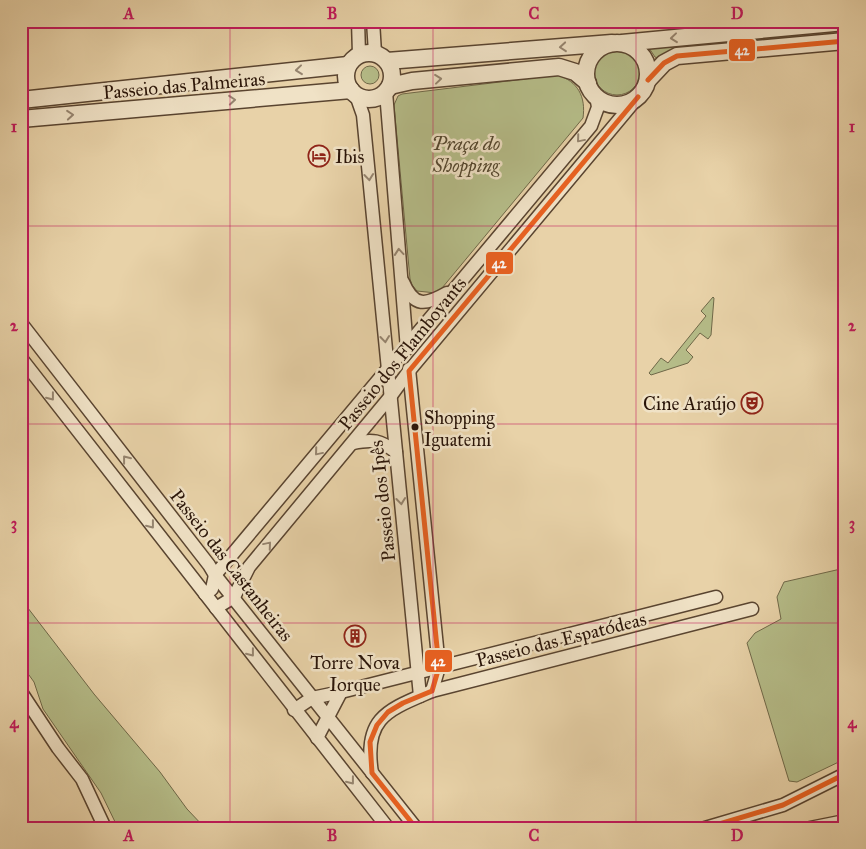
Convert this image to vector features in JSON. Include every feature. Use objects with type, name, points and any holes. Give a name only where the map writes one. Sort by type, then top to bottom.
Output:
[{"type":"street","points":[[358,21],[367,58],[392,73],[388,89],[404,312],[440,667],[432,691]]},
{"type":"street","points":[[373,21],[367,58],[346,78],[353,93],[368,99],[381,96],[388,89],[412,81],[559,67],[575,72],[600,100],[620,105],[630,102],[644,90],[648,80],[646,61],[633,47],[617,43],[602,46],[594,53],[587,68],[592,90]]},
{"type":"street","name":"Passeio das Palmeiras","points":[[21,100],[367,58],[617,43],[845,22]]},
{"type":"street","points":[[648,80],[664,64],[678,56],[845,41]]},
{"type":"street","name":"Passeio dos Flamboyants","points":[[204,594],[212,589],[212,570],[234,552],[591,126],[598,107],[592,90]]},
{"type":"street","name":"Passeio das Palmeiras","points":[[21,119],[353,93]]},
{"type":"street","name":"Passeio dos Ipês","points":[[353,93],[363,115],[420,696]]},
{"type":"street","name":"Passeio dos Flamboyants","points":[[234,597],[249,567],[353,443],[436,338],[638,97]]},
{"type":"street","points":[[402,279],[407,292],[414,300],[424,303],[433,301],[456,287]]},
{"type":"street","points":[[382,314],[404,312]]},
{"type":"street","name":"Passeio das Castanheiras","points":[[21,324],[312,698],[416,828]]},
{"type":"street","points":[[424,326],[426,335],[436,338]]},
{"type":"street","points":[[21,358],[388,828]]},
{"type":"street","points":[[349,415],[363,417],[369,423]]},
{"type":"street","points":[[393,425],[414,419]]},
{"type":"street","points":[[353,443],[368,440],[380,441],[396,452]]},
{"type":"street","points":[[397,468],[419,471]]},
{"type":"street","points":[[234,552],[249,567]]},
{"type":"street","points":[[191,577],[212,570]]},
{"type":"street","points":[[216,608],[234,597]]},
{"type":"street","name":"Passeio das Espatódeas","points":[[312,698],[716,597]]},
{"type":"street","points":[[411,604],[433,601]]},
{"type":"street","name":"Passeio das Espatódeas","points":[[372,773],[370,751],[373,733],[377,726],[388,712],[395,707],[420,696],[432,691],[752,608]]},
{"type":"street","points":[[21,692],[58,748],[82,779],[105,828]]},
{"type":"street","points":[[317,738],[341,692]]},
{"type":"street","points":[[294,710],[312,698]]},
{"type":"street","points":[[332,757],[348,743]]},
{"type":"street","points":[[705,828],[783,805],[845,774]]},
{"type":"street","points":[[810,828],[845,821]]},
{"type":"green space","points":[[845,28],[845,33],[676,48],[657,58],[647,45]]},
{"type":"green space","points":[[613,49],[621,49],[630,53],[636,59],[640,72],[636,85],[630,91],[621,95],[613,95],[604,91],[598,85],[594,76],[594,68],[598,59],[604,53]]},
{"type":"green space","points":[[370,66],[376,69],[379,75],[376,81],[370,84],[364,81],[361,75],[364,69]]},
{"type":"green space","name":"Praça do Shopping","points":[[557,75],[570,81],[579,91],[583,103],[583,118],[442,288],[436,293],[417,291],[410,279],[394,105],[398,96]]},
{"type":"green space","points":[[713,297],[711,335],[708,339],[700,333],[686,350],[693,357],[688,363],[651,375],[649,373],[661,358],[668,363],[706,316],[701,311]]},
{"type":"green space","points":[[845,568],[845,759],[797,782],[789,781],[747,643],[755,633],[781,619],[777,597],[784,582]]},
{"type":"green space","points":[[21,599],[94,694],[160,772],[187,809],[205,828],[118,828],[101,793],[43,709],[34,682],[21,664]]},
{"type":"transit line","name":"42","points":[[648,80],[664,63],[677,56],[845,41]]},
{"type":"transit line","name":"42","points":[[416,828],[372,773],[370,742],[377,725],[388,712],[403,703],[432,691],[439,667],[409,371],[638,97]]},
{"type":"transit line","name":"42","points":[[706,828],[783,805],[845,774]]},
{"type":"place","name":"Ibis","points":[[319,156]]},
{"type":"place","name":"Cine Araújo","points":[[752,403]]},
{"type":"place","name":"Shopping Iguatemi","points":[[415,427]]},
{"type":"place","name":"Torre Nova Iorque","points":[[355,636]]}]
